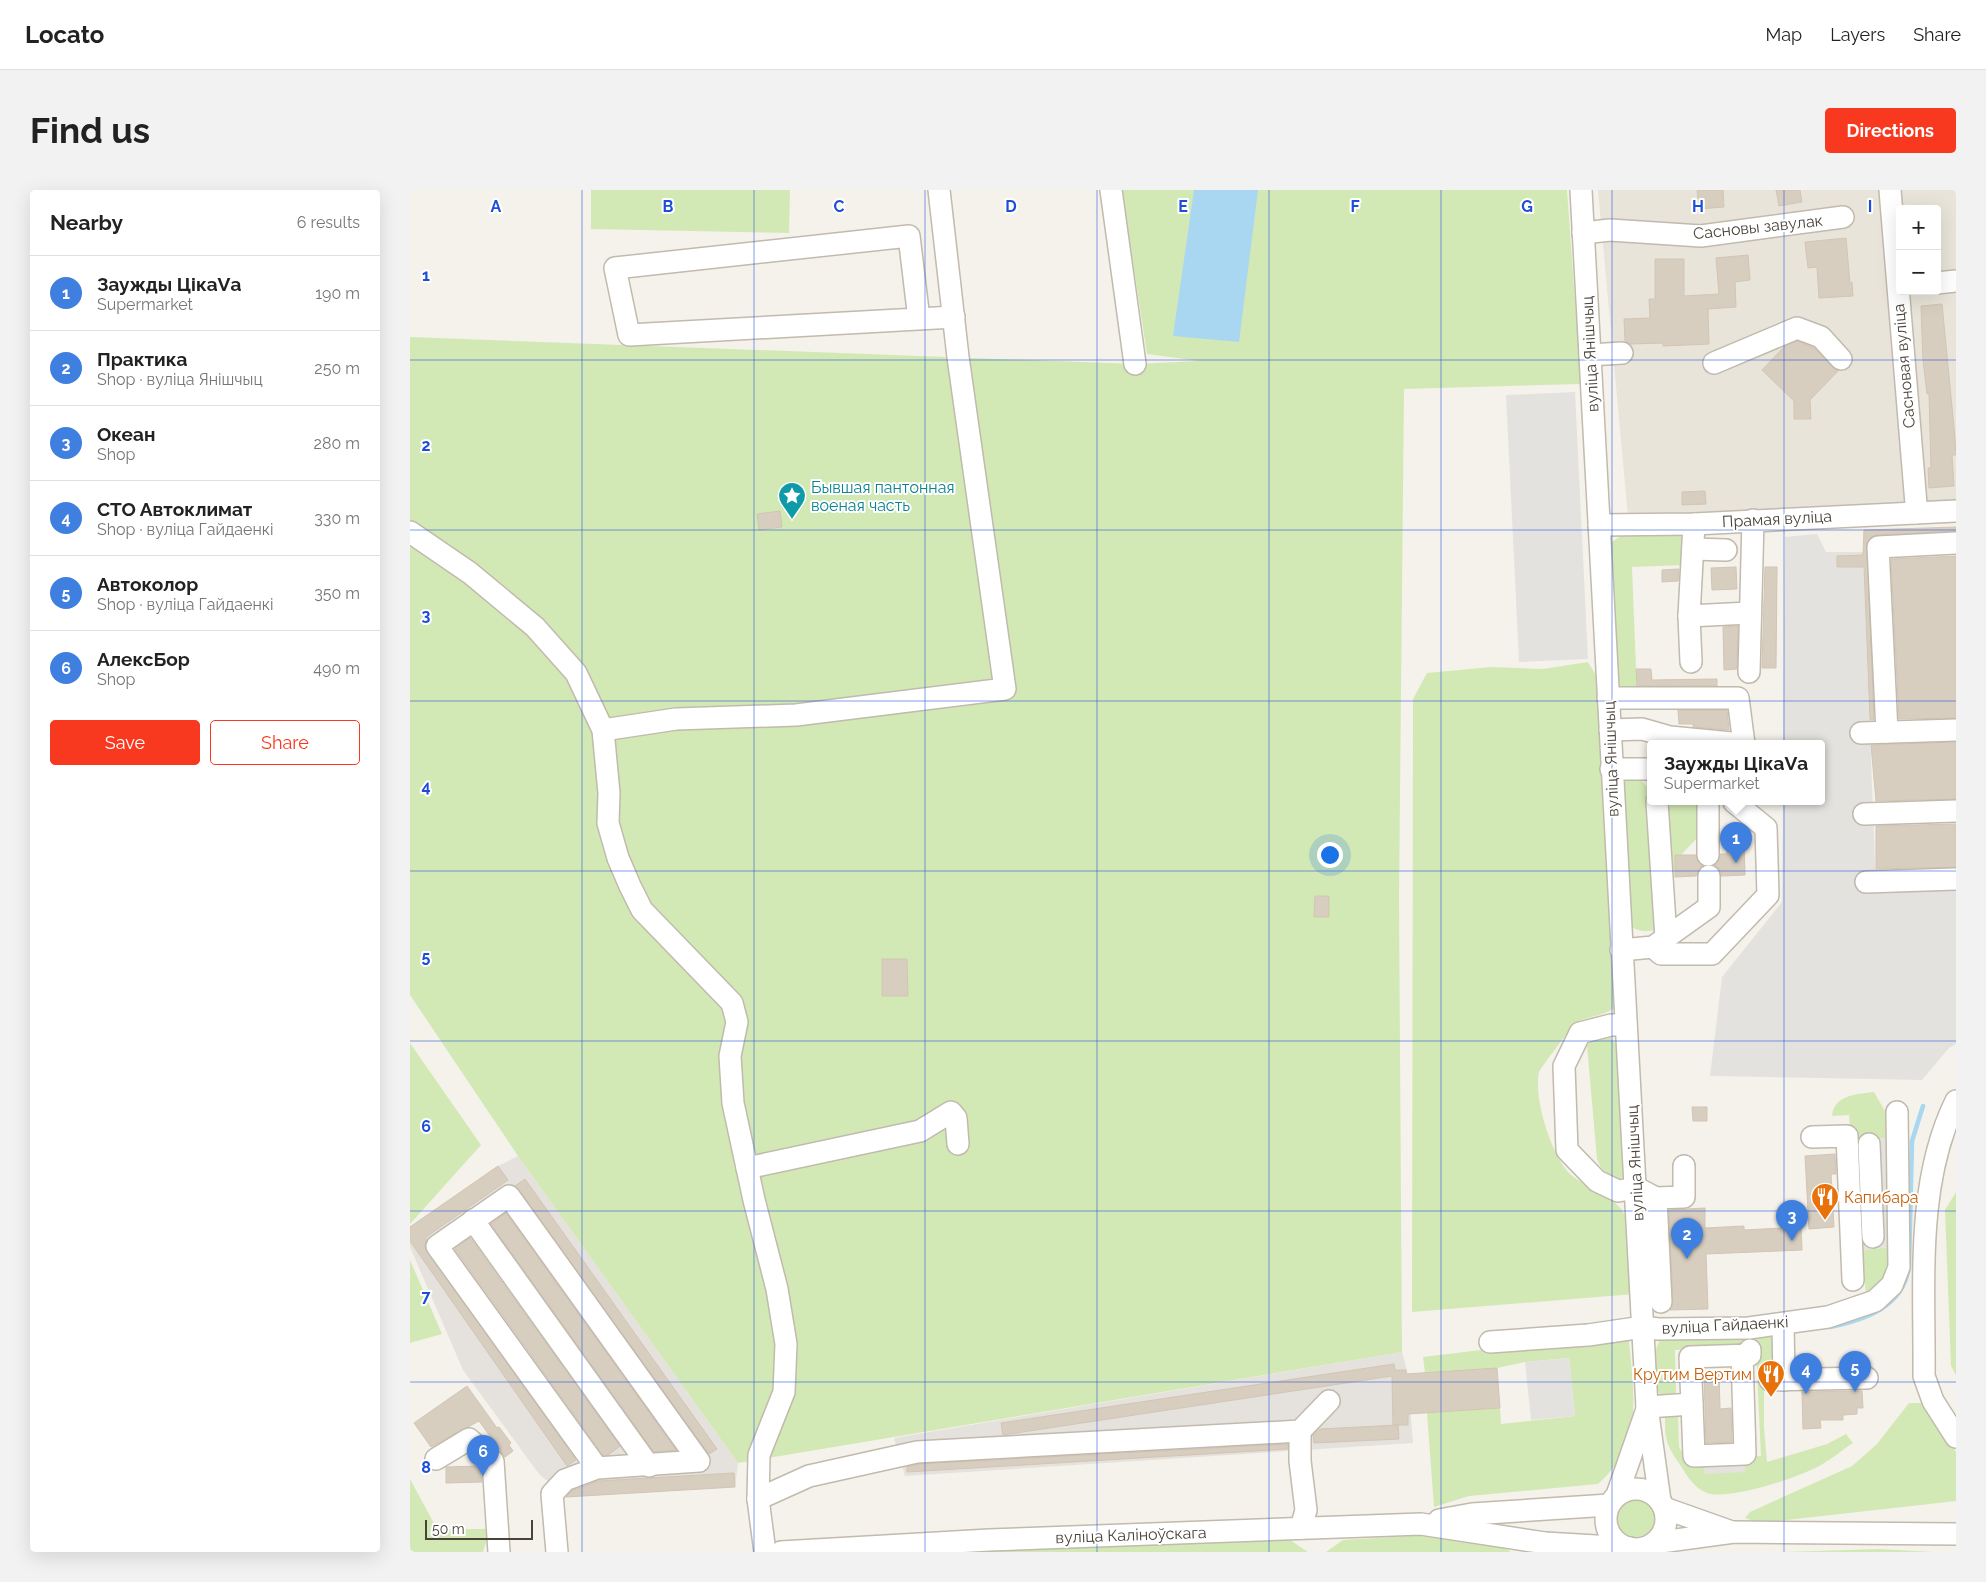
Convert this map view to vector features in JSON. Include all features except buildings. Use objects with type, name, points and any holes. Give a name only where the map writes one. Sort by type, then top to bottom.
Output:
[{"type":"street","points":[[603,730],[676,718],[796,715],[1005,689],[954,317],[939,190]]},
{"type":"street","points":[[1111,190],[1135,364]]},
{"type":"street","name":"вуліца Янішчыц","points":[[1581,190],[1621,950],[1637,1188],[1647,1407],[1662,1504]]},
{"type":"street","name":"Сасновая вуліца","points":[[1890,190],[1896,262]]},
{"type":"street","name":"Сасновы завулак","points":[[1583,233],[1610,230],[1701,236],[1844,218]]},
{"type":"street","points":[[919,318],[909,236],[615,268],[629,335],[954,317]]},
{"type":"street","points":[[1941,283],[1956,281]]},
{"type":"street","name":"Сасновая вуліца","points":[[1899,295],[1916,504],[1915,512]]},
{"type":"street","points":[[1714,363],[1797,328],[1821,337],[1841,359]]},
{"type":"street","points":[[1590,355],[1622,353]]},
{"type":"street","name":"Прамая вуліца","points":[[1599,526],[1694,524],[1720,514],[1753,520],[1956,511]]},
{"type":"street","points":[[1749,672],[1749,613],[1753,520]]},
{"type":"street","points":[[1691,662],[1689,616],[1694,524]]},
{"type":"street","points":[[410,532],[470,573],[535,627],[576,674],[603,730],[609,792],[608,823],[630,886],[642,910],[732,1003],[737,1022],[730,1056],[733,1103],[776,1290],[786,1344],[784,1392],[759,1455],[758,1499],[765,1552]]},
{"type":"street","points":[[1887,732],[1878,547],[1956,543]]},
{"type":"street","points":[[1693,549],[1726,550]]},
{"type":"street","points":[[1689,616],[1749,613]]},
{"type":"street","points":[[1642,697],[1642,729]]},
{"type":"street","points":[[1608,698],[1738,698],[1742,740]]},
{"type":"street","points":[[1610,730],[1642,729],[1670,737],[1701,740]]},
{"type":"street","points":[[1861,733],[1956,730]]},
{"type":"street","points":[[1611,769],[1647,769]]},
{"type":"street","points":[[1657,805],[1660,954],[1712,954],[1768,896],[1766,828],[1738,805]]},
{"type":"street","points":[[1708,805],[1708,854]]},
{"type":"street","points":[[1864,814],[1956,811]]},
{"type":"street","points":[[1621,950],[1659,943],[1709,907],[1709,876]]},
{"type":"street","points":[[1866,882],[1956,879]]},
{"type":"street","points":[[1626,1025],[1611,1025],[1580,1033],[1568,1057],[1564,1066],[1567,1150],[1596,1182],[1618,1191],[1637,1188],[1656,1198],[1684,1196],[1684,1166]]},
{"type":"street","points":[[1956,1101],[1939,1146],[1929,1190],[1924,1376],[1933,1401],[1956,1437]]},
{"type":"street","points":[[747,1168],[920,1131],[951,1112],[956,1118],[958,1144]]},
{"type":"street","name":"вуліца Гайдаенкі","points":[[1643,1327],[1658,1329],[1749,1328],[1828,1317],[1875,1301],[1892,1285],[1899,1267],[1900,1190],[1896,1112]]},
{"type":"street","points":[[1812,1137],[1847,1136],[1843,1191],[1853,1280]]},
{"type":"street","points":[[1869,1144],[1873,1238]]},
{"type":"street","points":[[1843,1191],[1900,1190]]},
{"type":"street","points":[[557,1552],[552,1494],[565,1480],[597,1468],[649,1466],[699,1461],[508,1196],[438,1246],[597,1468]]},
{"type":"street","points":[[1656,1198],[1661,1302]]},
{"type":"street","points":[[474,1220],[649,1466]]},
{"type":"street","points":[[1783,1324],[1777,1380],[1867,1378]]},
{"type":"street","points":[[1490,1342],[1588,1336],[1643,1327]]},
{"type":"street","points":[[1742,1355],[1745,1454],[1694,1456],[1690,1357],[1742,1355],[1750,1355],[1749,1328]]},
{"type":"street","points":[[758,1499],[809,1476],[917,1452],[1300,1431],[1329,1401]]},
{"type":"street","points":[[1630,1548],[1622,1546],[1610,1535],[1606,1520],[1647,1407],[1692,1404]]},
{"type":"street","points":[[1300,1431],[1300,1461],[1306,1510],[1301,1528]]},
{"type":"street","points":[[436,1459],[469,1439],[493,1461],[499,1552]]},
{"type":"street","name":"вуліца Каліноўскага","points":[[781,1552],[999,1540],[1421,1524],[1472,1514],[1613,1500],[1626,1490],[1642,1489],[1655,1496],[1662,1504]]},
{"type":"street","points":[[1662,1504],[1734,1532]]},
{"type":"street","points":[[1654,1543],[1664,1530],[1666,1522],[1662,1504]]},
{"type":"street","name":"вуліца Каліноўскага","points":[[1421,1524],[1545,1543],[1630,1548],[1638,1548],[1654,1543]]},
{"type":"street","points":[[1654,1543],[1734,1532],[1956,1534]]},
{"type":"shaded area","points":[[1598,190],[1956,190],[1956,502],[1628,517]]},
{"type":"shaded area","points":[[1575,392],[1588,659],[1519,662],[1506,395]]},
{"type":"shaded area","points":[[1817,534],[1826,552],[1863,552],[1876,888],[1956,888],[1956,1044],[1949,1048],[1922,1080],[1710,1076],[1722,977],[1782,902],[1783,805],[1825,805],[1825,740],[1783,740],[1785,537]]},
{"type":"shaded area","points":[[1887,1138],[1890,1247],[1858,1251],[1851,1139]]},
{"type":"shaded area","points":[[518,1156],[738,1463],[735,1487],[566,1497],[539,1474],[463,1370],[410,1247],[410,1227],[498,1166]]},
{"type":"shaded area","points":[[1402,1352],[1407,1370],[1413,1443],[905,1476],[894,1438]]},
{"type":"shaded area","points":[[1569,1358],[1575,1416],[1531,1420],[1525,1362]]},
{"type":"shaded area","points":[[1744,1458],[1745,1472],[1704,1474],[1704,1461]]},
{"type":"green space","points":[[591,190],[790,190],[789,233],[591,229]]},
{"type":"green space","points":[[1122,190],[1567,190],[1581,384],[1404,389],[1399,898],[1402,1352],[738,1463],[518,1156],[410,995],[410,337],[1135,364],[1199,361],[1147,354]]},
{"type":"green space","points":[[1686,532],[1685,565],[1632,567],[1637,694],[1617,691],[1610,543],[1621,536]]},
{"type":"green space","points":[[1588,662],[1600,682],[1614,1008],[1602,1014],[1583,1019],[1575,1024],[1539,1072],[1539,1097],[1541,1112],[1551,1142],[1564,1167],[1577,1180],[1616,1203],[1625,1216],[1631,1237],[1635,1294],[1412,1312],[1413,699],[1427,673],[1491,667],[1543,669]]},
{"type":"green space","points":[[1639,778],[1647,787],[1647,805],[1652,805],[1656,930],[1640,930],[1631,926],[1622,782],[1627,779]]},
{"type":"green space","points":[[1664,805],[1702,805],[1698,837],[1681,855],[1675,855],[1675,870],[1669,868]]},
{"type":"green space","points":[[1610,1037],[1617,1046],[1626,1168],[1624,1175],[1616,1180],[1607,1175],[1597,1159],[1587,1046],[1593,1039]]},
{"type":"green space","points":[[410,1043],[481,1145],[410,1224]]},
{"type":"green space","points":[[1874,1092],[1892,1123],[1894,1177],[1851,1139],[1849,1115],[1832,1116],[1834,1109],[1841,1100],[1853,1095]]},
{"type":"green space","points":[[1956,1192],[1956,1375],[1951,1366],[1945,1210]]},
{"type":"green space","points":[[1890,1247],[1892,1276],[1866,1299],[1863,1250]]},
{"type":"green space","points":[[410,1260],[442,1334],[410,1343]]},
{"type":"green space","points":[[1755,1331],[1775,1333],[1777,1365],[1772,1369],[1764,1371],[1764,1427],[1767,1462],[1827,1444],[1846,1434],[1853,1443],[1821,1465],[1798,1476],[1731,1494],[1717,1495],[1707,1493],[1692,1482],[1672,1452],[1666,1436],[1665,1413],[1678,1413],[1679,1447],[1686,1459],[1761,1456]]},
{"type":"green space","points":[[1628,1332],[1633,1394],[1633,1414],[1630,1433],[1624,1451],[1613,1468],[1598,1484],[1469,1496],[1434,1507],[1427,1413],[1500,1408],[1501,1424],[1575,1416],[1569,1358],[1525,1362],[1497,1368],[1425,1373],[1423,1357]]},
{"type":"green space","points":[[1742,1336],[1744,1346],[1740,1348],[1675,1350],[1675,1397],[1663,1398],[1659,1393],[1654,1378],[1654,1360],[1655,1352],[1661,1339]]},
{"type":"green space","points":[[1909,1403],[1926,1403],[1956,1452],[1956,1501],[1759,1523],[1745,1518],[1750,1512],[1852,1466],[1877,1444]]},
{"type":"green space","points":[[410,1479],[437,1529],[490,1529],[483,1552],[410,1552]]},
{"type":"green space","points":[[1630,1493],[1640,1493],[1653,1500],[1660,1513],[1660,1523],[1653,1536],[1640,1543],[1630,1543],[1621,1539],[1614,1532],[1610,1523],[1610,1513],[1614,1504],[1621,1497]]},
{"type":"green space","points":[[1443,1534],[1500,1545],[1511,1552],[1326,1552],[1343,1540]]},
{"type":"green space","points":[[1275,1539],[1290,1540],[1308,1552],[937,1552]]},
{"type":"green space","points":[[1879,1549],[1934,1552],[1783,1552]]},
{"type":"water","points":[[1194,190],[1258,190],[1239,342],[1173,336]]},
{"type":"waterway","points":[[1830,1327],[1856,1320],[1880,1309],[1891,1302],[1905,1281],[1909,1267],[1912,1141],[1923,1106]]},
{"type":"place","name":"Бывшая пантонная военая часть","points":[[792,520]]},
{"type":"place","name":"Заужды ЦікаVа","points":[[1736,863]]},
{"type":"place","name":"Капибара","points":[[1825,1221]]},
{"type":"place","name":"Океан","points":[[1792,1241]]},
{"type":"place","name":"Практика","points":[[1687,1259]]},
{"type":"place","name":"Автоколор","points":[[1855,1392]]},
{"type":"place","name":"СТО Автоклимат","points":[[1806,1394]]},
{"type":"place","name":"Крутим Вертим","points":[[1771,1398]]},
{"type":"place","name":"АлексБор","points":[[483,1476]]}]
